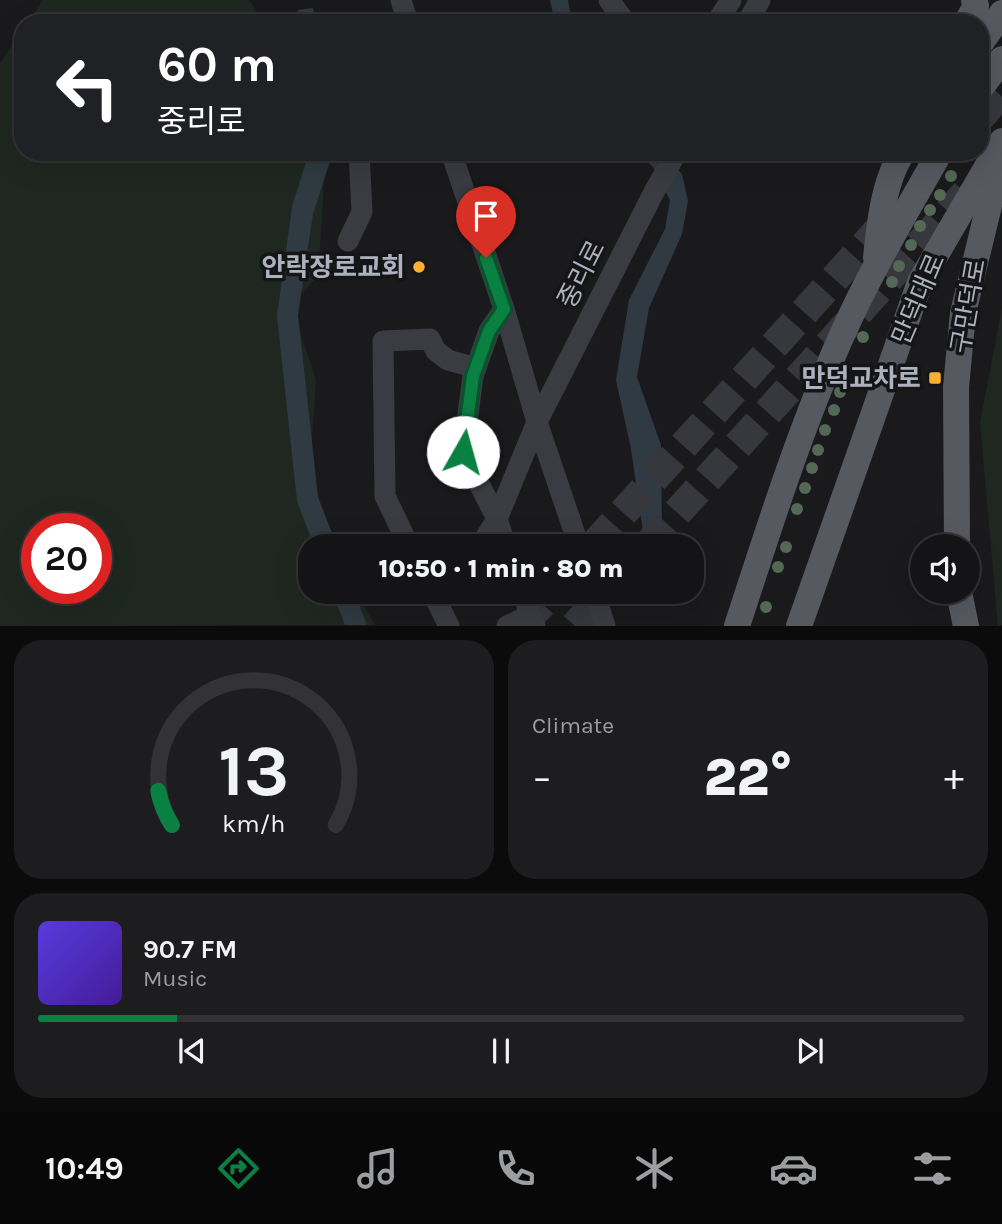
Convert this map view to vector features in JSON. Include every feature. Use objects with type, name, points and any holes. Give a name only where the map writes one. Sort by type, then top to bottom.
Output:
[{"type":"main road","points":[[989,31],[1002,13]]},
{"type":"main road","points":[[989,77],[1002,59]]},
{"type":"main road","name":"만덕대로","points":[[799,625],[920,282],[1002,141]]},
{"type":"main road","name":"구만덕로","points":[[957,534],[956,387],[963,313],[1002,152]]},
{"type":"main road","points":[[876,265],[880,218],[897,161]]},
{"type":"main road","name":"만덕대로","points":[[737,625],[819,388],[876,265],[935,161]]},
{"type":"main road","points":[[962,604],[966,625]]},
{"type":"street","points":[[348,241],[362,212],[359,161]]},
{"type":"street","points":[[454,161],[575,534]]},
{"type":"street","name":"중리로","points":[[488,534],[497,520],[537,422],[672,161]]},
{"type":"street","points":[[502,534],[463,452],[473,376],[489,331],[504,309]]},
{"type":"street","points":[[403,534],[384,496],[383,341],[430,339],[436,351],[448,360],[476,368]]},
{"type":"street","points":[[442,604],[449,625]]},
{"type":"street","points":[[598,604],[605,625]]},
{"type":"street","points":[[508,625],[532,620]]},
{"type":"shaded area","points":[[43,0],[249,0],[258,14],[33,14]]},
{"type":"shaded area","points":[[550,0],[568,0],[570,14],[553,14]]},
{"type":"shaded area","points":[[313,8],[314,14],[299,14],[298,10]]},
{"type":"shaded area","points":[[14,42],[14,161],[325,161],[318,277],[291,304],[316,381],[307,505],[323,534],[298,534],[298,604],[363,604],[375,625],[0,626],[0,63]]},
{"type":"shaded area","points":[[306,161],[330,161],[313,214],[298,315],[318,497],[332,534],[309,534],[297,501],[277,316],[292,207]]},
{"type":"shaded area","points":[[647,161],[670,161],[682,174],[688,201],[682,234],[649,308],[637,377],[661,445],[662,531],[643,532],[631,449],[616,380],[629,300],[665,229],[670,200],[653,167]]},
{"type":"shaded area","points":[[1002,308],[1002,625],[998,626],[980,423]]},
{"type":"shaded area","points":[[337,604],[359,604],[367,625],[345,625]]},
{"type":"tunnel","points":[[989,107],[1002,92]]},
{"type":"tunnel","points":[[658,534],[966,193]]},
{"type":"tunnel","points":[[604,534],[892,215]]},
{"type":"tunnel","points":[[522,626],[541,604]]},
{"type":"tunnel","points":[[575,626],[595,604]]},
{"type":"place","name":"안락장로교회","points":[[419,267]]},
{"type":"place","name":"만덕교차로","points":[[935,378]]},
{"type":"route","points":[[463,452],[473,376],[489,331],[504,309],[486,258]]}]
